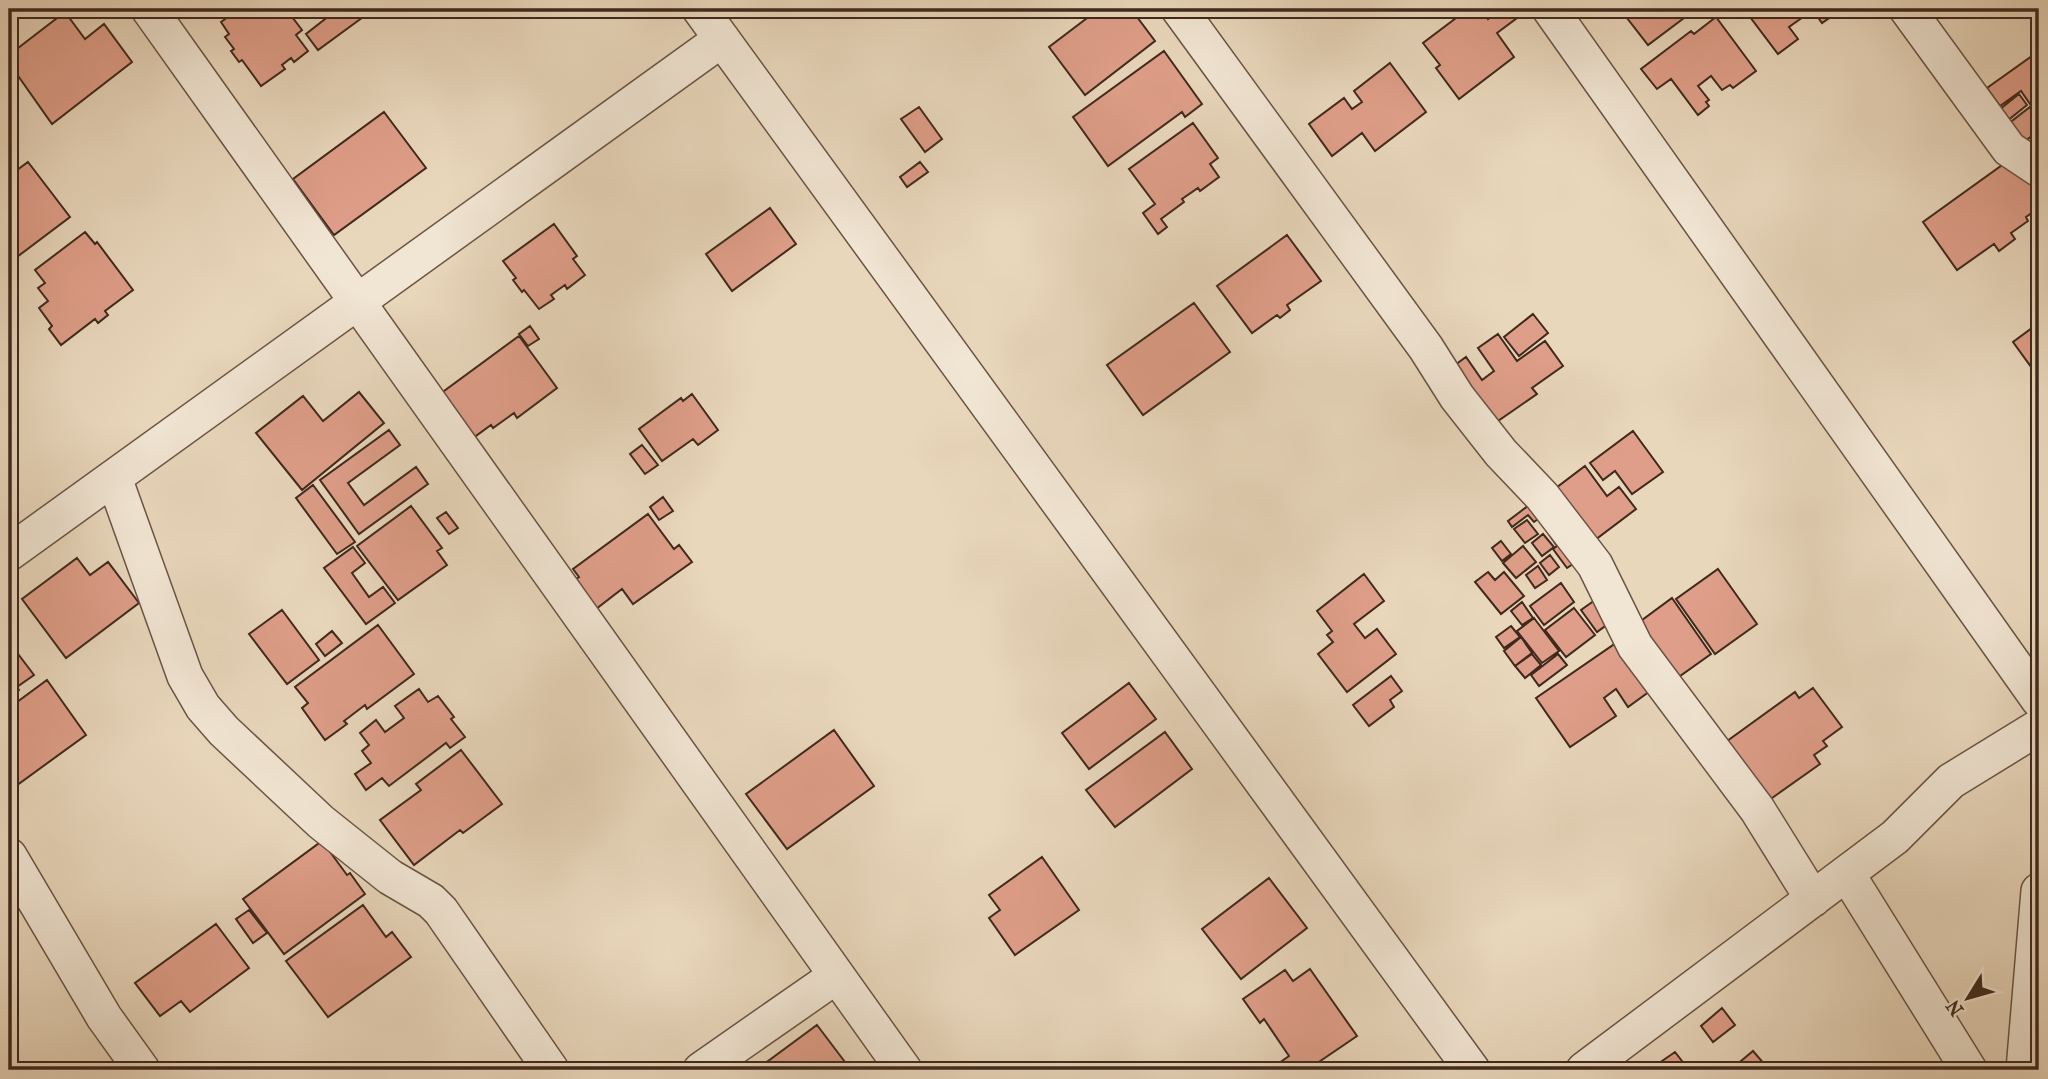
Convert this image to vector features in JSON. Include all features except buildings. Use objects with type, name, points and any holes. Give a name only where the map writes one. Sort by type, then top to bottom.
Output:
[{"type":"street","points":[[149,9],[904,1070]]},
{"type":"street","points":[[700,9],[1472,1070]]},
{"type":"street","points":[[1179,9],[1426,348],[1457,397],[1501,453],[1542,496],[1595,565],[1635,646],[1757,809],[1813,899]]},
{"type":"street","points":[[1550,9],[2039,700]]},
{"type":"street","points":[[1907,9],[2009,149],[2039,169]]},
{"type":"street","points":[[9,553],[722,39]]},
{"type":"street","points":[[114,478],[185,676],[202,706],[224,731],[321,822],[390,877],[431,901],[441,911],[551,1070]]},
{"type":"street","points":[[1584,1070],[1895,837],[1951,781],[2039,727]]},
{"type":"street","points":[[9,856],[104,1017],[140,1070]]},
{"type":"street","points":[[1847,874],[1969,1070]]},
{"type":"street","points":[[2024,1070],[2039,891]]},
{"type":"street","points":[[701,1070],[836,976]]}]
